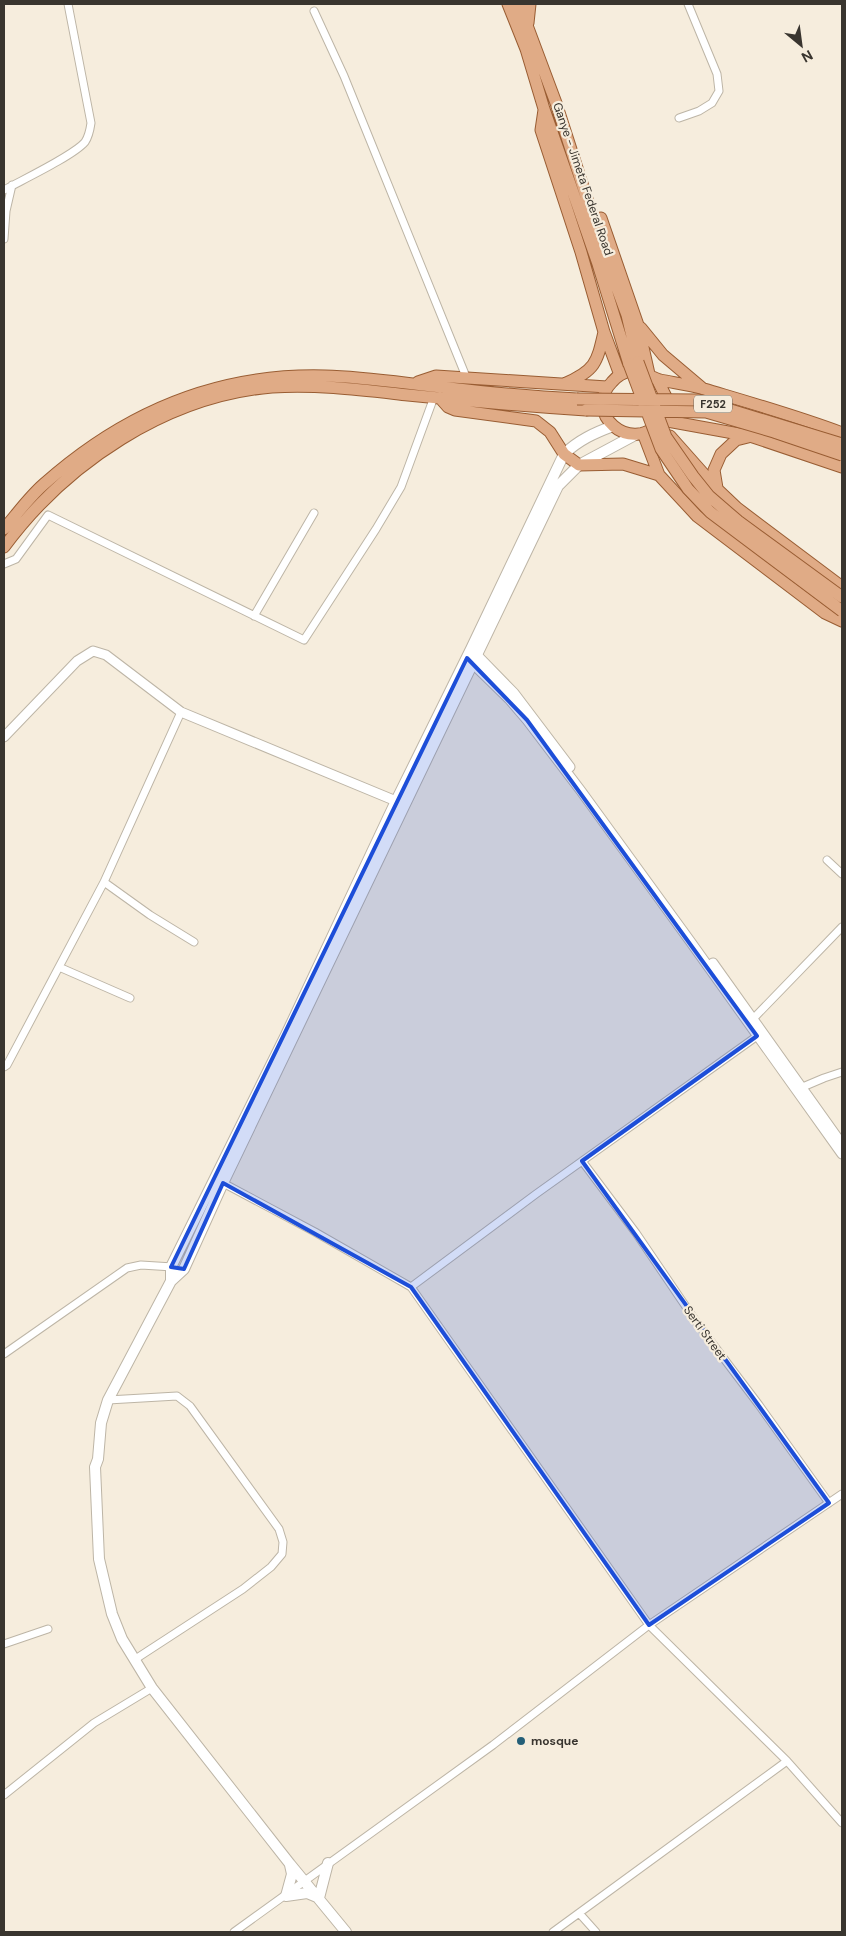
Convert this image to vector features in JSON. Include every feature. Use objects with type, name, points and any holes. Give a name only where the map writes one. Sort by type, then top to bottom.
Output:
[{"type":"main road","name":"Ganye - Jimeta Federal Road","points":[[508,4],[526,49],[544,108],[555,123],[627,316],[633,363]]},
{"type":"main road","name":"Ganye - Jimeta Federal Road","points":[[519,4],[556,103],[555,123]]},
{"type":"main road","points":[[528,28],[530,4]]},
{"type":"main road","points":[[171,1281],[171,1267],[286,1036],[396,801],[472,657],[558,486],[579,465],[660,422],[666,409],[666,397],[653,377],[638,325],[569,126],[556,103]]},
{"type":"main road","points":[[544,108],[541,130],[581,252],[604,332],[620,375]]},
{"type":"main road","points":[[638,325],[663,355],[704,389]]},
{"type":"main road","points":[[562,385],[581,377],[598,359],[604,332]]},
{"type":"main road","points":[[633,363],[666,437],[709,496],[738,521],[842,597]]},
{"type":"main road","points":[[633,363],[661,449],[688,489],[710,512],[842,611]]},
{"type":"main road","points":[[639,434],[627,434],[613,426],[608,420],[603,407],[603,398],[607,387],[620,375],[632,371],[704,389],[802,418],[842,433]]},
{"type":"main road","points":[[4,529],[43,485],[83,452],[135,420],[182,398],[226,385],[270,377],[326,376],[415,383],[436,376],[607,387]]},
{"type":"main road","name":"F252","points":[[415,383],[534,397],[698,400],[842,444]]},
{"type":"main road","points":[[4,547],[36,508],[52,492],[84,465],[145,426],[193,406],[242,392],[272,387],[334,387],[437,397],[448,407],[455,410],[536,421],[550,432],[564,454],[579,465],[623,464],[659,475]]},
{"type":"main road","name":"F252","points":[[437,397],[586,410],[706,412],[842,455]]},
{"type":"main road","points":[[660,422],[750,436],[842,466]]},
{"type":"main road","points":[[660,422],[717,489],[737,508],[842,587]]},
{"type":"main road","points":[[346,1932],[290,1864],[152,1688],[122,1639],[112,1614],[98,1559],[95,1467],[98,1459],[100,1423],[108,1400],[171,1281],[184,1269],[472,657],[564,454],[589,435],[613,426]]},
{"type":"main road","points":[[639,434],[659,475],[697,516],[826,613],[842,621]]},
{"type":"main road","points":[[717,489],[714,470],[721,454],[736,440],[750,436]]},
{"type":"main road","points":[[319,1898],[328,1863]]},
{"type":"main road","points":[[290,1864],[292,1874],[286,1896],[307,1893],[319,1898]]},
{"type":"street","points":[[4,190],[74,150],[85,142],[89,133],[91,123],[68,4]]},
{"type":"street","points":[[679,118],[699,111],[712,103],[719,91],[717,74],[688,4]]},
{"type":"street","points":[[314,11],[344,76],[466,379]]},
{"type":"street","points":[[4,239],[6,211],[12,185]]},
{"type":"street","points":[[4,564],[16,559],[48,516],[304,640],[401,487],[437,397]]},
{"type":"street","points":[[254,616],[314,513]]},
{"type":"street","points":[[4,737],[77,661],[94,651],[106,655],[181,712],[396,801]]},
{"type":"street","points":[[472,657],[514,693],[533,716],[760,1034],[842,1144]]},
{"type":"street","points":[[4,1068],[104,882],[181,712]]},
{"type":"street","points":[[827,860],[842,874]]},
{"type":"street","points":[[104,882],[150,915],[194,942]]},
{"type":"street","points":[[751,1021],[842,927]]},
{"type":"street","points":[[59,967],[130,998]]},
{"type":"street","points":[[411,1287],[582,1161],[760,1034]]},
{"type":"street","points":[[799,1088],[842,1072]]},
{"type":"street","points":[[799,1088],[842,1154]]},
{"type":"street","name":"Serti Street","points":[[582,1161],[636,1233],[696,1323],[759,1405],[829,1503]]},
{"type":"street","points":[[223,1183],[315,1232],[411,1287],[650,1625],[787,1761],[842,1823]]},
{"type":"street","points":[[4,1354],[127,1268],[141,1265],[184,1269]]},
{"type":"street","points":[[108,1400],[176,1396],[190,1406],[279,1529],[283,1542],[282,1554],[243,1589],[134,1660]]},
{"type":"street","points":[[234,1932],[493,1745],[650,1625],[842,1494]]},
{"type":"street","points":[[4,1644],[48,1628]]},
{"type":"street","points":[[4,1795],[94,1724],[152,1688]]},
{"type":"street","points":[[553,1932],[787,1761]]},
{"type":"street","points":[[578,1913],[596,1932]]},
{"type":"highlighted area","points":[[467,658],[527,720],[757,1036],[582,1161],[829,1503],[649,1625],[411,1287],[223,1183],[184,1269],[171,1267]]},
{"type":"place","name":"mosque","points":[[521,1741]]}]
